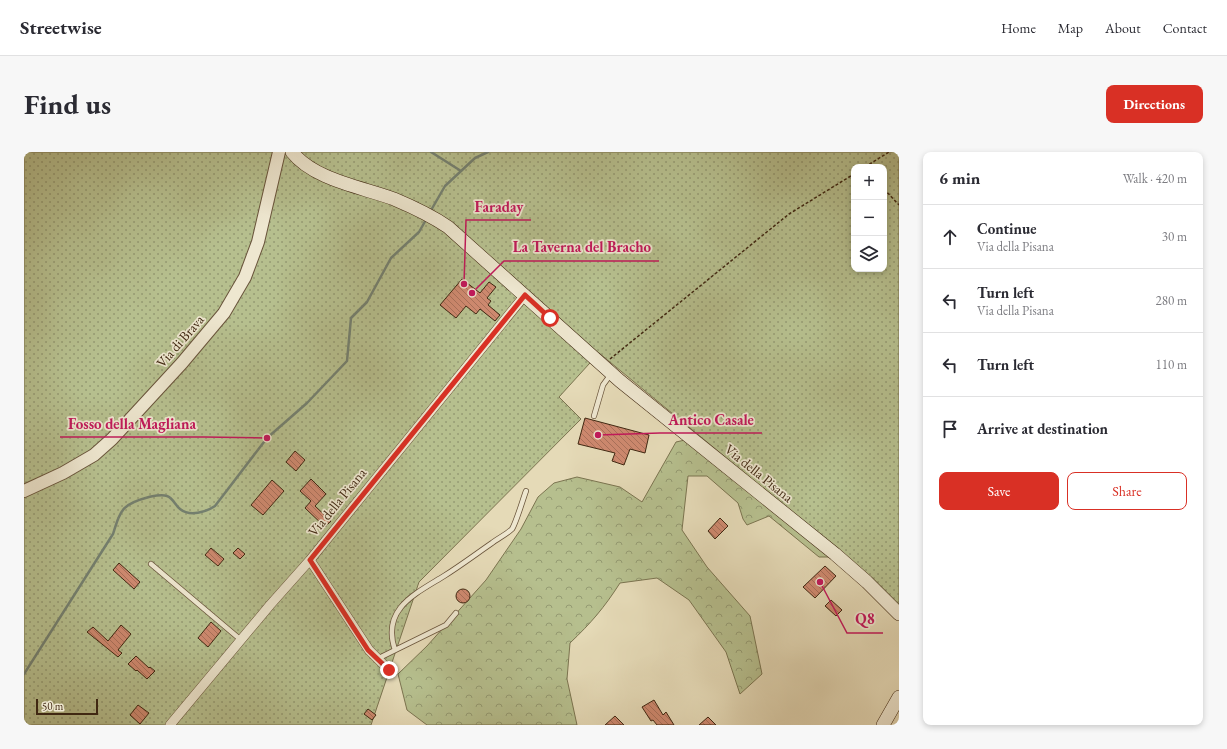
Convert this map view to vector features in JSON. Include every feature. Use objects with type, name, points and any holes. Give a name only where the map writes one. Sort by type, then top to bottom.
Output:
[{"type":"main road","name":"Via della Pisana","points":[[292,152],[298,160],[326,176],[394,200],[441,222],[607,369],[835,554],[867,582],[899,614]]},
{"type":"main road","points":[[883,725],[899,697]]},
{"type":"street","name":"Via di Brava","points":[[24,491],[94,455],[112,439],[182,363],[224,313],[245,277],[258,242],[279,152]]},
{"type":"street","name":"Via della Pisana","points":[[170,725],[310,560],[525,295]]},
{"type":"street","points":[[310,560],[368,650],[389,670]]},
{"type":"lane","points":[[594,416],[601,389],[605,381],[607,369]]},
{"type":"lane","points":[[395,650],[392,638],[392,627],[398,612],[403,605],[415,593],[444,576],[512,529],[526,491]]},
{"type":"lane","points":[[151,564],[241,640]]},
{"type":"lane","points":[[377,659],[446,625],[456,613]]},
{"type":"path","points":[[870,164],[890,152]]},
{"type":"path","points":[[607,369],[618,353],[789,214],[851,176]]},
{"type":"path","points":[[887,192],[899,205]]},
{"type":"green space","points":[[24,152],[899,152],[899,609],[866,573],[599,353],[559,397],[581,419],[419,582],[371,725],[24,725]]},
{"type":"green space","points":[[685,440],[829,557],[819,557],[769,516],[747,525],[743,519],[738,503],[707,476],[688,476],[682,530],[707,567],[750,616],[762,674],[740,694],[726,652],[689,600],[657,578],[620,583],[597,615],[570,643],[567,679],[577,725],[427,725],[407,710],[398,674],[427,646],[486,580],[521,529],[538,497],[554,483],[577,477],[620,487],[642,502],[676,442]]},
{"type":"building","points":[[462,279],[480,293],[489,282],[496,287],[487,298],[491,301],[488,305],[500,315],[495,321],[480,309],[476,314],[466,306],[456,318],[440,305]]},
{"type":"building","points":[[585,418],[649,435],[645,453],[630,449],[624,465],[612,461],[615,453],[578,444]]},
{"type":"building","points":[[295,451],[305,460],[296,471],[286,462]]},
{"type":"building","points":[[311,479],[326,494],[315,506],[331,521],[325,527],[305,508],[311,501],[300,491]]},
{"type":"building","points":[[272,480],[284,491],[263,515],[251,505]]},
{"type":"building","points":[[720,518],[728,526],[715,539],[708,531]]},
{"type":"building","points":[[211,548],[224,559],[218,566],[205,555]]},
{"type":"building","points":[[238,548],[245,554],[240,559],[233,553]]},
{"type":"building","points":[[119,563],[140,582],[134,589],[113,570]]},
{"type":"building","points":[[825,566],[836,576],[815,598],[803,587]]},
{"type":"building","points":[[460,589],[466,589],[470,593],[470,599],[466,603],[460,603],[456,599],[456,593]]},
{"type":"building","points":[[831,600],[842,610],[836,616],[825,606]]},
{"type":"building","points":[[211,622],[221,631],[208,647],[198,638]]},
{"type":"building","points":[[121,625],[131,634],[118,650],[122,653],[118,657],[87,632],[93,627],[108,641]]},
{"type":"building","points":[[136,656],[149,668],[150,667],[155,671],[147,679],[128,664]]},
{"type":"building","points":[[654,700],[663,715],[666,712],[674,725],[657,725],[653,720],[651,721],[642,707]]},
{"type":"building","points":[[138,705],[149,713],[140,724],[130,715]]},
{"type":"building","points":[[368,709],[376,715],[372,720],[364,714]]},
{"type":"building","points":[[615,716],[624,725],[605,725]]},
{"type":"building","points":[[708,717],[716,725],[699,725]]},
{"type":"waterway","points":[[431,152],[461,171]]},
{"type":"waterway","points":[[430,212],[445,186],[475,158],[488,152]]},
{"type":"waterway","points":[[24,674],[113,534],[121,513],[128,505],[149,497],[165,495],[169,497],[180,509],[188,513],[203,512],[215,506],[267,438],[307,403],[347,361],[351,318],[367,302],[391,258],[419,232],[427,218]]},
{"type":"place","name":"Faraday","points":[[464,284]]},
{"type":"place","name":"La Taverna del Bracho","points":[[472,293]]},
{"type":"place","name":"Antico Casale","points":[[598,435]]},
{"type":"place","name":"Fosso della Magliana","points":[[267,438]]},
{"type":"place","name":"Q8","points":[[820,582]]},
{"type":"route","points":[[389,670],[368,650],[310,560],[525,295],[550,318]]}]
